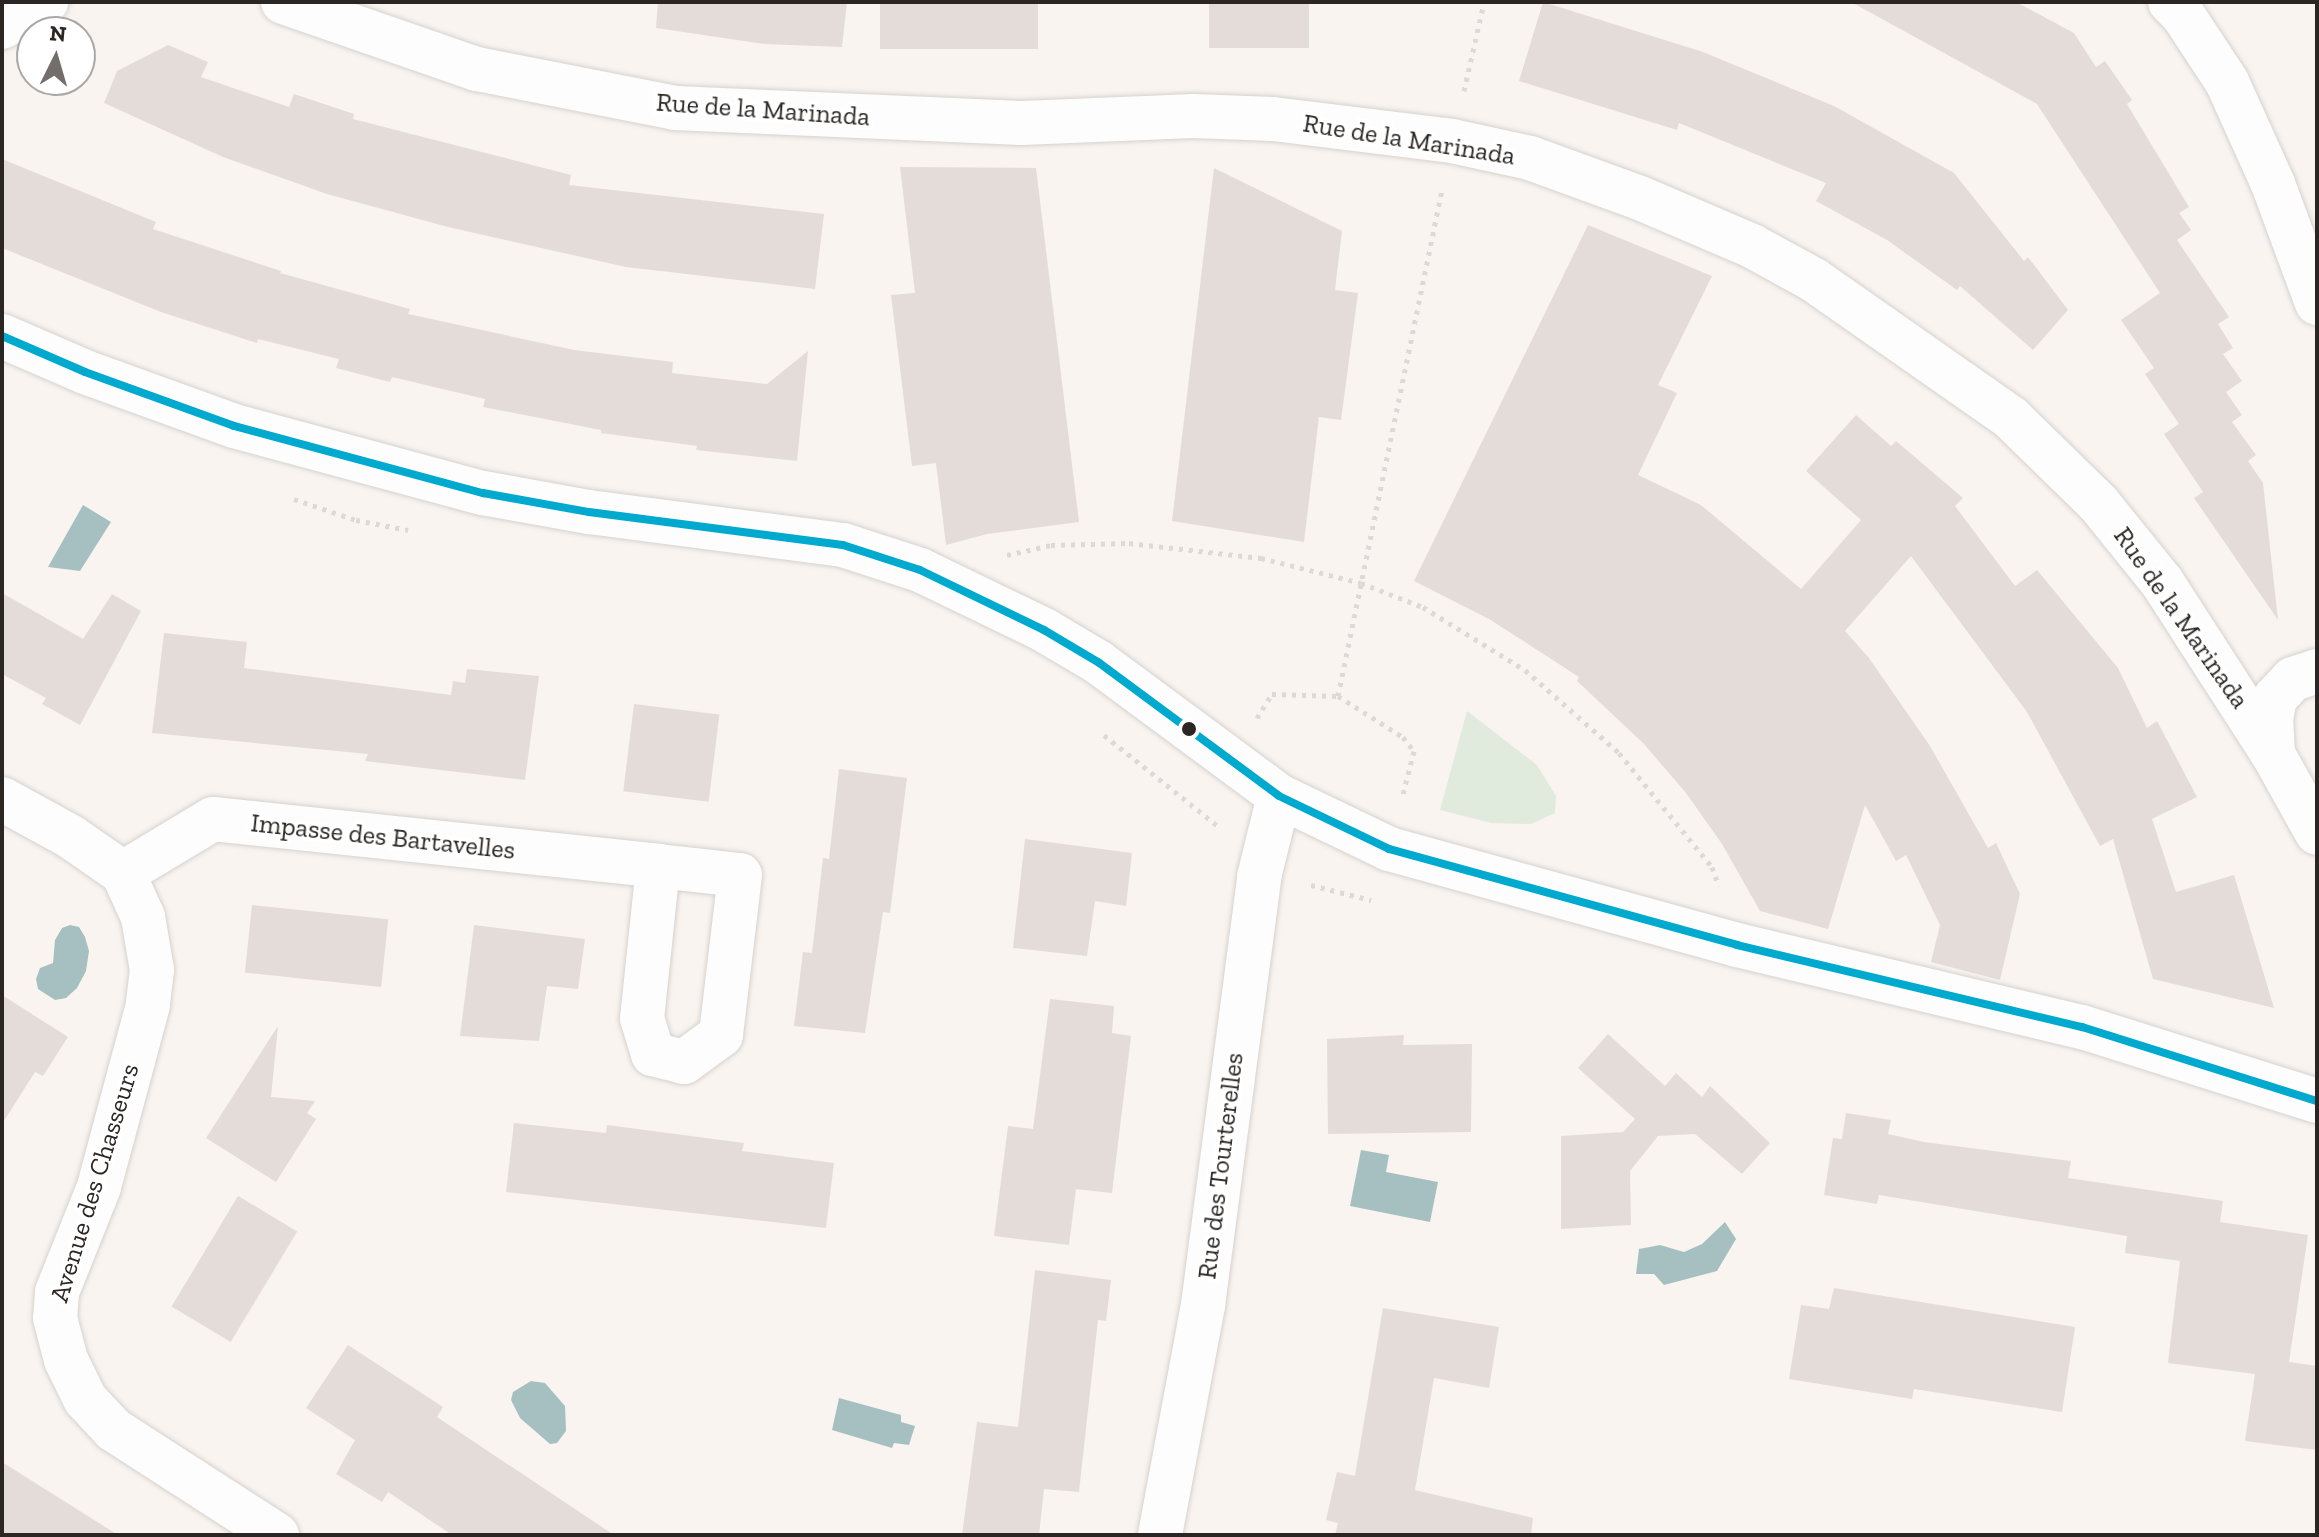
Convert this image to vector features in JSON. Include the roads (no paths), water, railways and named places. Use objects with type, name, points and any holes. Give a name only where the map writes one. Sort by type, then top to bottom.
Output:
[{"type":"street","points":[[2,27],[46,2]]},
{"type":"street","name":"Rue de la Marinada","points":[[283,2],[477,69],[675,108],[1007,123],[1193,116],[1257,119],[1452,141],[1530,158],[1640,198],[1752,246],[1814,280],[1877,321],[2011,418],[2099,504],[2162,582],[2273,754],[2317,833]]},
{"type":"street","points":[[2190,6],[2273,184],[2317,303]]},
{"type":"street","points":[[2,336],[85,372],[234,426],[483,493],[589,512],[843,545],[940,580],[1044,630],[1098,662],[1279,796],[1389,849],[1737,945],[2082,1027],[2317,1101]]},
{"type":"street","points":[[2273,754],[2271,720],[2275,698],[2293,679],[2317,671]]},
{"type":"street","name":"Rue des Tourterelles","points":[[1160,1535],[1203,1305],[1259,877],[1279,796]]},
{"type":"street","points":[[2,799],[71,837],[123,873]]},
{"type":"street","name":"Impasse des Bartavelles","points":[[123,873],[213,819],[658,866]]},
{"type":"street","name":"Avenue des Chasseurs","points":[[123,873],[143,917],[152,970],[148,1005],[99,1187],[57,1292],[59,1340],[85,1399],[114,1430],[277,1535]]},
{"type":"water","points":[[83,505],[111,522],[80,571],[48,567]]},
{"type":"water","points":[[70,925],[79,927],[85,937],[89,951],[86,971],[77,988],[66,998],[55,1000],[38,989],[36,979],[40,968],[53,963],[55,940],[62,928]]},
{"type":"water","points":[[1361,1150],[1389,1155],[1386,1172],[1438,1182],[1430,1222],[1350,1206]]},
{"type":"water","points":[[1725,1222],[1736,1239],[1717,1271],[1664,1285],[1654,1274],[1636,1274],[1639,1249],[1660,1245],[1684,1252],[1702,1244]]},
{"type":"water","points":[[531,1381],[545,1383],[565,1406],[566,1431],[557,1443],[550,1444],[520,1418],[511,1400],[513,1392]]},
{"type":"water","points":[[839,1398],[901,1415],[901,1422],[915,1426],[909,1445],[894,1443],[892,1448],[832,1430]]}]
